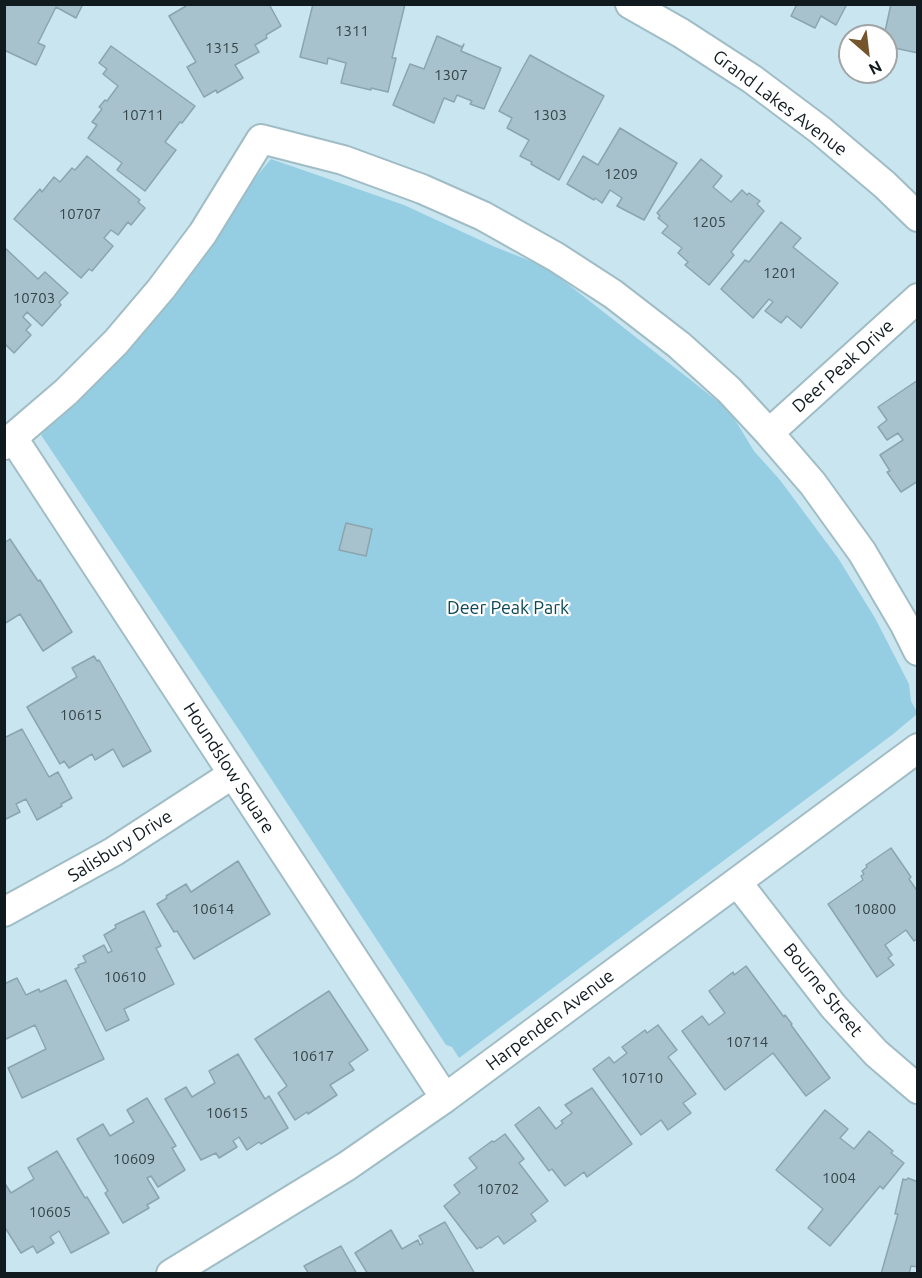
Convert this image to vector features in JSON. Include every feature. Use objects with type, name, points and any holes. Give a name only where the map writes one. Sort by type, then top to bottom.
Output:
[{"type":"street","name":"Grand Lakes Avenue","points":[[630,4],[681,33],[761,85],[820,130],[918,217]]},
{"type":"street","points":[[9,442],[66,392],[116,342],[161,289],[203,233],[261,139],[343,160],[422,189],[483,216],[556,257],[613,294],[679,345],[729,390],[813,484],[862,552],[918,651]]},
{"type":"street","name":"Deer Peak Drive","points":[[769,433],[918,298]]},
{"type":"street","name":"Houndslow Square","points":[[9,442],[233,774],[445,1098]]},
{"type":"street","name":"Harpenden Avenue","points":[[171,1274],[347,1166],[445,1098],[918,748]]},
{"type":"street","name":"Salisbury Drive","points":[[4,912],[113,852],[233,774]]},
{"type":"street","name":"Bourne Street","points":[[737,882],[832,1006],[876,1053],[918,1089]]},
{"type":"green space","name":"Deer Peak Park","points":[[271,159],[404,205],[495,247],[546,267],[729,410],[754,451],[780,480],[838,558],[875,618],[909,684],[911,701],[917,712],[892,735],[459,1058],[452,1047],[446,1045],[41,435]]},
{"type":"building","points":[[4,4],[83,4],[76,18],[56,7],[38,43],[45,46],[36,65],[4,50]]},
{"type":"building","points":[[185,4],[269,4],[281,26],[255,45],[259,52],[235,65],[243,78],[217,93],[216,90],[204,97],[187,67],[196,62],[169,16],[186,6]]},
{"type":"building","points":[[313,4],[405,4],[392,58],[396,58],[388,92],[341,83],[346,63],[328,58],[327,64],[300,57]]},
{"type":"building","points":[[797,4],[847,4],[836,25],[821,16],[815,28],[791,16]]},
{"type":"building","points":[[891,4],[918,4],[918,53],[898,49],[898,24],[887,24]]},
{"type":"building","points":[[437,36],[462,47],[464,44],[461,51],[501,68],[484,109],[470,104],[472,101],[457,95],[454,102],[444,98],[434,123],[393,105],[410,64],[424,69]]},
{"type":"building","points":[[111,46],[195,106],[165,142],[176,150],[145,191],[117,170],[122,163],[88,138],[97,125],[92,122],[102,109],[99,107],[105,100],[107,101],[118,86],[103,74],[107,69],[99,63]]},
{"type":"building","points":[[530,55],[604,96],[559,180],[520,156],[529,140],[507,128],[512,118],[499,111]]},
{"type":"building","points":[[620,128],[677,163],[644,220],[617,206],[622,198],[610,190],[602,203],[567,184],[583,156],[598,165]]},
{"type":"building","points":[[87,156],[140,200],[138,202],[145,208],[131,225],[128,222],[118,235],[111,230],[104,238],[113,246],[92,271],[89,269],[81,278],[14,219],[40,189],[42,192],[54,177],[60,182]]},
{"type":"building","points":[[701,159],[722,176],[713,187],[731,202],[742,190],[760,201],[757,204],[764,211],[731,252],[734,255],[709,285],[685,265],[688,262],[678,253],[682,248],[662,233],[668,226],[658,218],[660,216],[657,213]]},
{"type":"building","points":[[781,222],[801,238],[793,247],[838,283],[801,328],[787,316],[781,323],[765,311],[773,302],[769,299],[753,318],[721,289],[745,260],[749,262]]},
{"type":"building","points":[[4,247],[38,279],[45,272],[68,293],[59,302],[61,305],[42,326],[27,312],[23,317],[31,325],[26,330],[31,335],[14,353],[4,343]]},
{"type":"building","points":[[918,380],[918,481],[901,492],[887,472],[890,471],[880,455],[903,440],[898,433],[887,440],[878,427],[887,420],[878,407]]},
{"type":"building","points":[[346,523],[372,529],[366,556],[339,550]]},
{"type":"building","points":[[10,539],[38,581],[40,580],[72,632],[43,651],[20,614],[4,624],[4,543]]},
{"type":"building","points":[[94,656],[97,661],[99,660],[151,751],[123,767],[113,749],[95,760],[92,754],[69,768],[64,761],[60,764],[27,707],[77,677],[72,668]]},
{"type":"building","points":[[22,729],[49,777],[58,772],[72,798],[37,820],[26,799],[16,804],[20,812],[4,820],[4,738]]},
{"type":"building","points":[[891,848],[911,877],[909,879],[918,892],[918,938],[914,941],[906,930],[885,945],[892,955],[888,958],[894,965],[877,977],[828,904],[863,880],[862,871],[867,867],[866,865]]},
{"type":"building","points":[[238,861],[270,914],[194,959],[157,904],[186,884],[191,892]]},
{"type":"building","points":[[144,911],[161,946],[156,948],[174,984],[124,1009],[129,1020],[106,1031],[75,969],[86,962],[83,956],[104,945],[108,953],[112,951],[104,935],[116,928],[115,925]]},
{"type":"building","points":[[746,966],[784,1017],[785,1015],[792,1024],[830,1078],[806,1096],[773,1053],[725,1090],[682,1031],[702,1016],[709,1025],[725,1013],[709,991],[733,972],[734,975]]},
{"type":"building","points":[[17,978],[26,995],[39,989],[40,992],[66,980],[104,1059],[22,1098],[8,1068],[46,1049],[35,1025],[6,1039],[4,1035],[4,984]]},
{"type":"building","points":[[329,991],[368,1050],[349,1063],[354,1070],[330,1085],[337,1095],[295,1120],[278,1093],[287,1086],[255,1039]]},
{"type":"building","points":[[658,1025],[677,1050],[668,1057],[696,1094],[683,1103],[691,1113],[668,1130],[661,1120],[641,1135],[593,1069],[609,1057],[614,1063],[627,1053],[622,1047],[645,1030],[647,1033]]},
{"type":"building","points":[[238,1054],[265,1099],[269,1096],[288,1128],[247,1150],[239,1137],[233,1141],[237,1147],[219,1158],[216,1153],[201,1160],[165,1099],[186,1087],[192,1097],[215,1083],[209,1071]]},
{"type":"building","points":[[592,1088],[632,1144],[587,1177],[584,1172],[565,1186],[552,1169],[549,1171],[515,1125],[539,1107],[556,1129],[563,1123],[561,1121],[572,1113],[565,1105]]},
{"type":"building","points":[[147,1098],[176,1146],[172,1148],[185,1170],[158,1187],[151,1176],[147,1178],[159,1198],[147,1205],[149,1208],[123,1223],[105,1193],[108,1191],[77,1139],[103,1124],[110,1136],[134,1122],[127,1110]]},
{"type":"building","points":[[825,1110],[848,1129],[840,1138],[854,1149],[869,1131],[904,1163],[883,1189],[880,1186],[830,1246],[808,1228],[823,1209],[776,1170]]},
{"type":"building","points":[[505,1134],[524,1159],[519,1163],[548,1201],[531,1214],[536,1221],[504,1244],[498,1236],[477,1249],[444,1206],[460,1193],[454,1185],[477,1168],[469,1158]]},
{"type":"building","points":[[57,1151],[109,1233],[71,1253],[59,1231],[50,1237],[54,1243],[37,1253],[33,1246],[21,1253],[4,1226],[4,1182],[11,1193],[34,1179],[28,1168]]},
{"type":"building","points":[[908,1178],[918,1182],[918,1267],[911,1266],[909,1274],[881,1274],[898,1214],[895,1214],[903,1179]]},
{"type":"building","points":[[445,1222],[475,1274],[368,1274],[355,1253],[391,1230],[402,1249],[418,1240],[420,1245],[423,1243],[419,1236]]},
{"type":"building","points":[[341,1246],[357,1274],[309,1274],[304,1266]]}]
